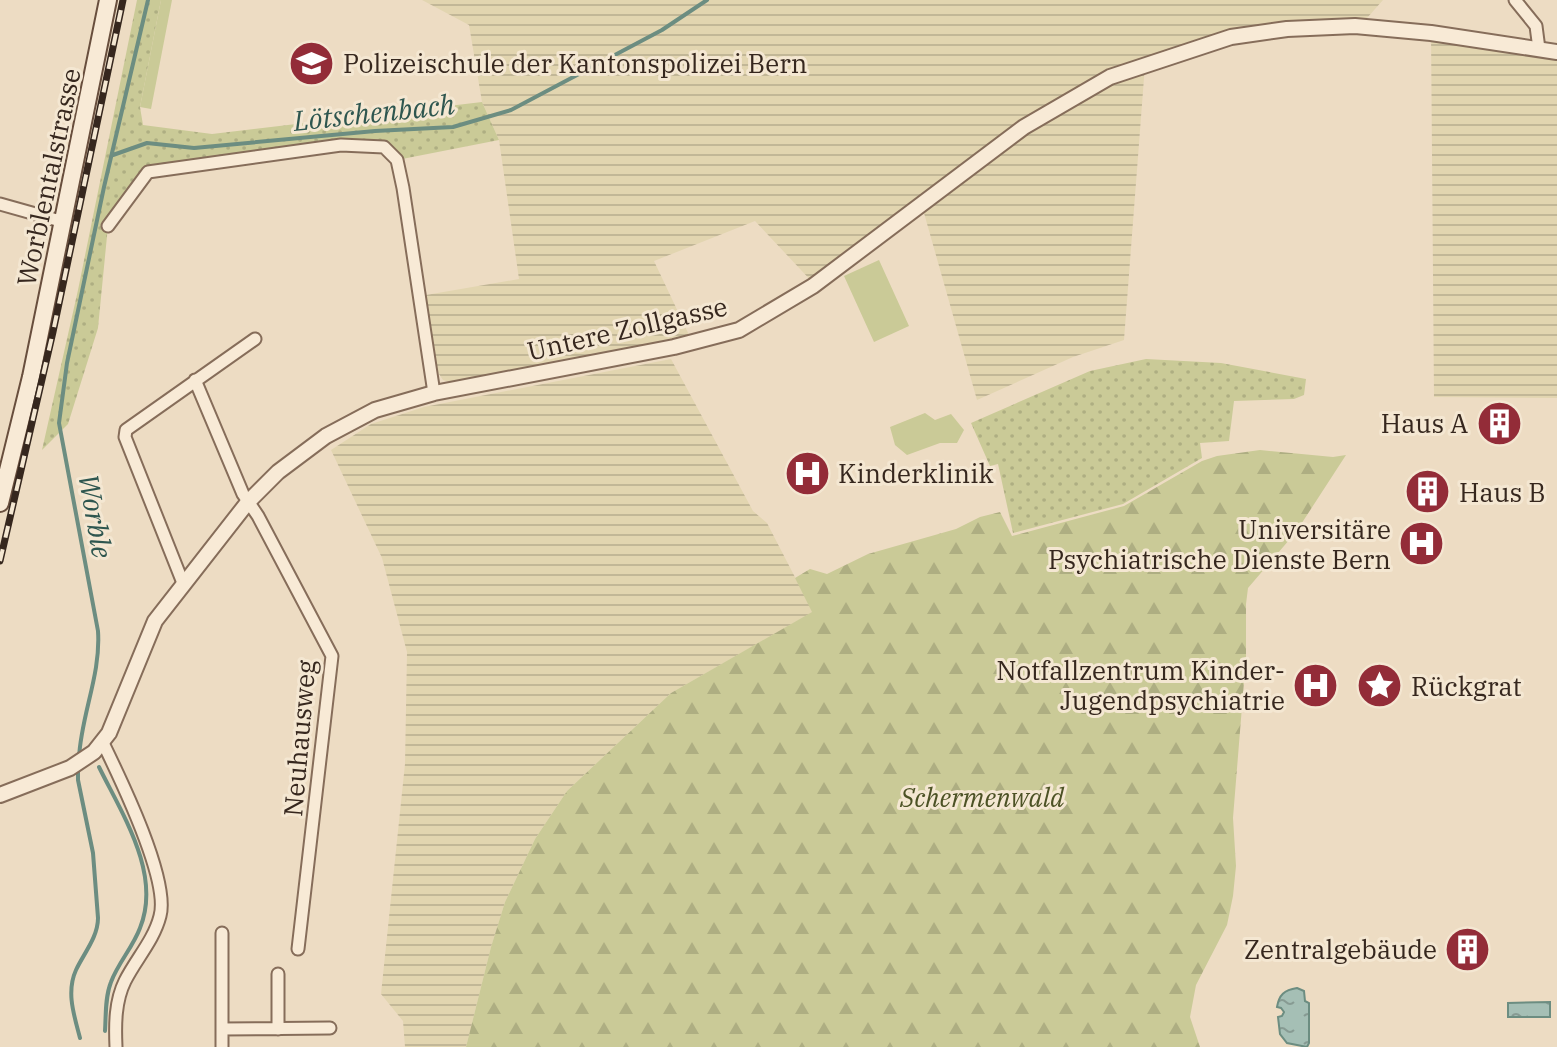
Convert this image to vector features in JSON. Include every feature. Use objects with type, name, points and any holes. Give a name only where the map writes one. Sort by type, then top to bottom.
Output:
[{"type":"main road","name":"Worblentalstrasse","points":[[0,503],[31,377],[108,0]]},
{"type":"street","points":[[1515,0],[1536,26],[1539,49]]},
{"type":"street","name":"Untere Zollgasse","points":[[98,748],[113,724],[149,633],[183,583],[248,502],[278,472],[326,436],[375,410],[434,393],[665,349],[739,330],[813,286],[1024,127],[1110,77],[1231,37],[1287,29],[1355,26],[1431,33],[1557,52]]},
{"type":"street","points":[[108,226],[148,172],[341,145],[384,147],[397,160],[403,188],[434,393]]},
{"type":"street","points":[[0,204],[64,222]]},
{"type":"street","points":[[183,583],[125,437],[126,430],[255,339]]},
{"type":"street","name":"Neuhausweg","points":[[195,380],[248,502],[332,656],[298,949]]},
{"type":"street","points":[[0,795],[70,768],[98,748],[145,843],[162,902],[155,930],[119,996],[116,1047]]},
{"type":"street","points":[[222,933],[222,1047]]},
{"type":"street","points":[[278,974],[278,1029]]},
{"type":"street","points":[[222,1029],[330,1028]]},
{"type":"shaded area","points":[[422,0],[1383,0],[1360,26],[1284,29],[1145,65],[1124,340],[1073,357],[977,400],[922,206],[816,286],[755,221],[654,261],[690,337],[454,383],[443,380],[437,371],[426,295],[519,279],[499,140],[482,102],[469,25]]},
{"type":"shaded area","points":[[1431,33],[1557,53],[1557,398],[1434,397]]},
{"type":"shaded area","points":[[671,359],[753,511],[767,523],[813,612],[671,693],[567,791],[535,839],[505,902],[466,1047],[405,1047],[403,1021],[381,994],[405,764],[407,652],[382,558],[331,450],[371,424],[424,407]]},
{"type":"green space","points":[[137,0],[161,0],[140,107],[143,125],[212,134],[482,102],[499,140],[397,160],[383,147],[341,145],[148,172],[108,226],[98,328],[68,424],[42,450],[78,290]]},
{"type":"green space","points":[[161,0],[172,0],[151,109],[140,107]]},
{"type":"green space","points":[[879,260],[909,326],[874,342],[844,276]]},
{"type":"green space","points":[[1146,359],[1221,363],[1306,379],[1304,395],[1294,399],[1234,401],[1229,441],[1200,443],[1202,458],[1123,504],[1013,533],[998,464],[990,466],[971,423],[1090,371]]},
{"type":"green space","points":[[925,413],[935,420],[951,414],[964,430],[957,443],[940,443],[907,455],[895,445],[890,427]]},
{"type":"green space","name":"Schermenwald","points":[[1260,450],[1333,457],[1346,455],[1296,532],[1248,588],[1246,657],[1233,818],[1236,866],[1233,896],[1227,925],[1196,985],[1190,1017],[1200,1047],[466,1047],[505,902],[535,839],[567,791],[671,693],[812,612],[795,578],[810,569],[827,574],[868,554],[956,529],[980,517],[1000,512],[1012,536],[1124,506],[1202,461]]},
{"type":"water","points":[[1297,988],[1304,991],[1305,1001],[1309,1003],[1307,1047],[1287,1043],[1280,1034],[1278,1017],[1284,1012],[1277,1007],[1279,999],[1285,992]]},
{"type":"water","points":[[1550,1002],[1550,1017],[1508,1017],[1508,1003]]},
{"type":"waterway","name":"Worble","points":[[79,758],[97,663],[98,631],[59,423],[67,363],[104,187],[148,0]]},
{"type":"waterway","name":"Lötschenbach","points":[[113,155],[147,143],[194,148],[453,127],[511,110],[662,30],[707,0]]},
{"type":"waterway","name":"Worble","points":[[78,767],[93,853],[98,918],[96,932],[73,978],[72,1004],[80,1038]]},
{"type":"waterway","points":[[99,767],[128,824],[143,866],[146,887],[140,928],[109,988],[105,1031]]},
{"type":"railway","points":[[0,561],[53,332],[123,0]]},
{"type":"place","name":"Polizeischule der Kantonspolizei Bern","points":[[312,63]]},
{"type":"place","name":"Haus A","points":[[1499,423]]},
{"type":"place","name":"Kinderklinik","points":[[807,473]]},
{"type":"place","name":"Haus B","points":[[1428,492]]},
{"type":"place","name":"Universitäre Psychiatrische Dienste Bern","points":[[1422,544]]},
{"type":"place","name":"Notfallzentrum Kinder- Jugendpsychiatrie","points":[[1316,685]]},
{"type":"place","name":"Rückgrat","points":[[1380,686]]},
{"type":"place","name":"Zentralgebäude","points":[[1468,949]]}]
